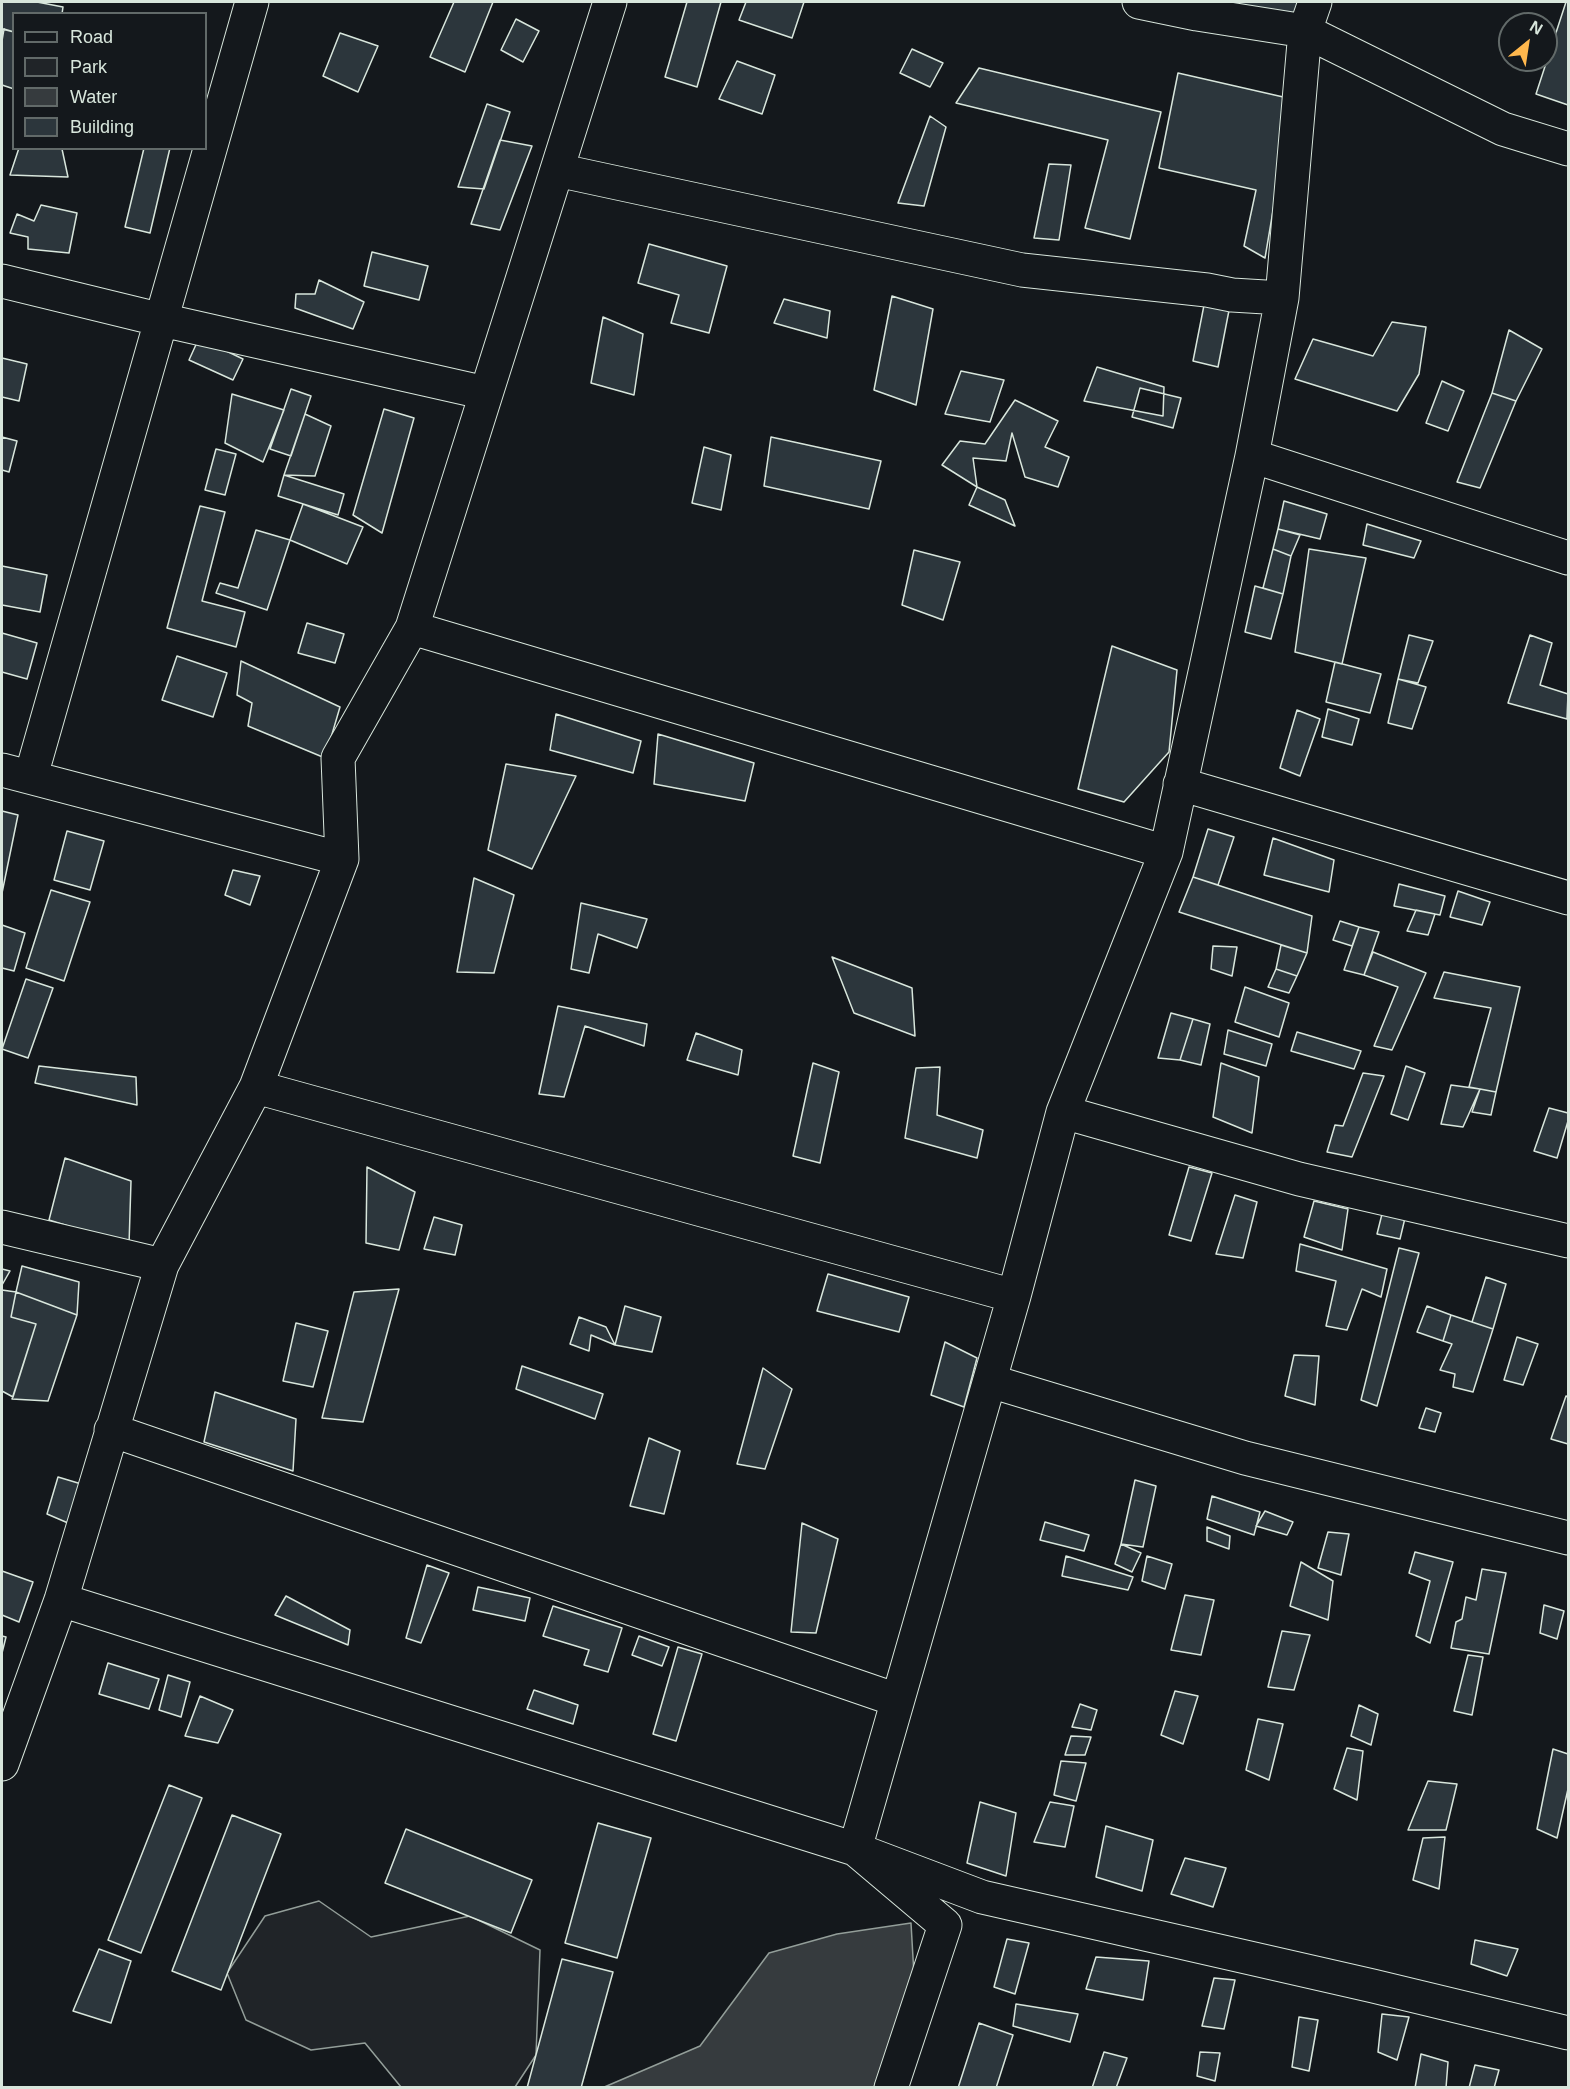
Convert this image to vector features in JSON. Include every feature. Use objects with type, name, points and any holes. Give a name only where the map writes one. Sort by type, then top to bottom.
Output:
[{"type":"street","points":[[252,2],[162,320],[16,773],[342,859]]},
{"type":"street","points":[[2,1764],[61,1600],[162,1265],[256,1087],[342,859],[338,758],[412,628],[610,2]]},
{"type":"street","points":[[1139,2],[1197,14],[1310,16],[1503,129],[1569,149]]},
{"type":"street","points":[[855,1849],[1014,1296],[1063,1112],[1166,852],[1252,456],[1282,298],[1310,16]]},
{"type":"street","points":[[556,170],[1022,270],[1207,290],[1232,295],[1282,298]]},
{"type":"street","points":[[2,280],[162,320],[486,393]]},
{"type":"street","points":[[1252,456],[1569,558]]},
{"type":"street","points":[[412,628],[1166,852]]},
{"type":"street","points":[[1180,784],[1569,898]]},
{"type":"street","points":[[256,1087],[1014,1296]]},
{"type":"street","points":[[1063,1112],[1299,1179],[1569,1241]]},
{"type":"street","points":[[2,1227],[162,1265]]},
{"type":"street","points":[[990,1381],[1245,1458],[1569,1538]]},
{"type":"street","points":[[111,1430],[897,1700]]},
{"type":"street","points":[[61,1600],[855,1849],[982,1898],[1361,1983],[1569,2033]]},
{"type":"street","points":[[855,1849],[945,1925],[891,2088]]},
{"type":"green space","points":[[319,1901],[371,1937],[470,1916],[540,1950],[536,2055],[515,2087],[401,2087],[365,2043],[311,2050],[246,2020],[227,1973],[265,1916]]},
{"type":"water","points":[[911,1923],[914,1975],[874,2087],[602,2088],[700,2046],[769,1953],[837,1934]]},
{"type":"building","points":[[2,2],[37,2],[63,7],[62,12],[12,12],[12,32],[2,29]]},
{"type":"building","points":[[454,2],[493,2],[465,72],[430,57]]},
{"type":"building","points":[[687,2],[721,2],[697,87],[665,77]]},
{"type":"building","points":[[746,2],[804,2],[792,38],[739,20]]},
{"type":"building","points":[[1183,2],[1305,2],[1299,23]]},
{"type":"building","points":[[1566,2],[1568,2],[1568,105],[1536,94],[1543,72],[1558,72],[1558,27]]},
{"type":"building","points":[[516,19],[539,31],[523,62],[501,50]]},
{"type":"building","points":[[4,29],[12,31],[12,88],[2,85]]},
{"type":"building","points":[[340,33],[378,46],[358,92],[323,76]]},
{"type":"building","points":[[912,49],[943,63],[930,87],[900,73]]},
{"type":"building","points":[[737,61],[775,75],[762,114],[719,99]]},
{"type":"building","points":[[979,68],[1161,112],[1130,239],[1085,228],[1108,140],[956,103]]},
{"type":"building","points":[[1178,73],[1292,99],[1265,258],[1244,246],[1256,190],[1159,168]]},
{"type":"building","points":[[487,104],[510,112],[484,189],[458,187]]},
{"type":"building","points":[[930,116],[946,127],[924,206],[898,203]]},
{"type":"building","points":[[500,140],[532,146],[500,230],[471,224]]},
{"type":"building","points":[[18,150],[62,150],[68,177],[10,175]]},
{"type":"building","points":[[144,150],[170,150],[150,233],[125,227]]},
{"type":"building","points":[[1049,164],[1071,165],[1059,240],[1034,238]]},
{"type":"building","points":[[41,205],[77,213],[69,253],[28,249],[28,237],[10,233],[17,214],[34,221]]},
{"type":"building","points":[[649,244],[727,266],[709,333],[671,323],[679,295],[638,283]]},
{"type":"building","points":[[372,252],[428,266],[419,300],[364,286]]},
{"type":"building","points":[[319,280],[364,302],[353,329],[295,308],[296,294],[315,294]]},
{"type":"building","points":[[1207,290],[1232,295],[1218,367],[1193,361]]},
{"type":"building","points":[[892,296],[933,309],[916,405],[874,390]]},
{"type":"building","points":[[784,299],[830,311],[827,338],[774,323]]},
{"type":"building","points":[[603,317],[643,334],[634,395],[591,383]]},
{"type":"building","points":[[1392,322],[1426,327],[1419,374],[1397,411],[1295,379],[1313,339],[1373,356]]},
{"type":"building","points":[[1509,330],[1542,349],[1516,401],[1492,393]]},
{"type":"building","points":[[199,338],[243,359],[233,380],[189,360]]},
{"type":"building","points":[[2,358],[27,364],[19,401],[2,397]]},
{"type":"building","points":[[1097,367],[1164,387],[1163,416],[1084,401]]},
{"type":"building","points":[[961,371],[1004,380],[990,422],[945,414]]},
{"type":"building","points":[[1442,381],[1464,391],[1448,431],[1426,423]]},
{"type":"building","points":[[1140,388],[1181,398],[1173,428],[1132,417]]},
{"type":"building","points":[[291,389],[311,396],[291,456],[270,449]]},
{"type":"building","points":[[1492,393],[1516,401],[1480,488],[1457,482]]},
{"type":"building","points":[[232,394],[284,410],[263,462],[225,443]]},
{"type":"building","points":[[1015,400],[1058,421],[1045,447],[1069,457],[1058,487],[1025,477],[1012,433],[1006,461],[973,458],[977,487],[942,465],[960,441],[985,444]]},
{"type":"building","points":[[384,409],[414,418],[382,533],[353,515]]},
{"type":"building","points":[[305,414],[331,426],[315,476],[284,475]]},
{"type":"building","points":[[2,437],[17,441],[9,472],[2,470]]},
{"type":"building","points":[[771,437],[881,461],[869,509],[764,486]]},
{"type":"building","points":[[704,447],[731,455],[721,510],[692,503]]},
{"type":"building","points":[[216,449],[236,454],[225,495],[205,490]]},
{"type":"building","points":[[284,475],[344,494],[338,515],[278,496]]},
{"type":"building","points":[[977,487],[1005,500],[1015,526],[969,505]]},
{"type":"building","points":[[1284,501],[1327,514],[1320,539],[1278,529]]},
{"type":"building","points":[[303,504],[363,527],[347,564],[290,540]]},
{"type":"building","points":[[200,506],[225,512],[202,601],[245,612],[236,647],[167,628]]},
{"type":"building","points":[[1367,524],[1421,541],[1414,558],[1363,545]]},
{"type":"building","points":[[1278,529],[1300,535],[1291,556],[1273,549]]},
{"type":"building","points":[[256,530],[290,540],[267,610],[216,593],[220,583],[238,588]]},
{"type":"building","points":[[1273,549],[1291,556],[1283,594],[1263,588]]},
{"type":"building","points":[[1309,549],[1366,558],[1342,664],[1295,652]]},
{"type":"building","points":[[914,550],[960,562],[943,620],[902,605]]},
{"type":"building","points":[[2,566],[47,575],[40,612],[2,605]]},
{"type":"building","points":[[1255,586],[1283,594],[1271,639],[1245,632]]},
{"type":"building","points":[[307,623],[344,634],[335,663],[298,653]]},
{"type":"building","points":[[2,633],[37,643],[27,679],[2,672]]},
{"type":"building","points":[[1409,635],[1433,641],[1418,683],[1398,679]]},
{"type":"building","points":[[1530,635],[1552,643],[1540,685],[1568,694],[1567,719],[1508,703]]},
{"type":"building","points":[[1112,646],[1177,670],[1169,752],[1124,802],[1078,789]]},
{"type":"building","points":[[177,656],[227,673],[213,717],[162,700]]},
{"type":"building","points":[[241,661],[340,707],[325,758],[248,726],[252,703],[237,695]]},
{"type":"building","points":[[1335,662],[1381,674],[1370,713],[1326,702]]},
{"type":"building","points":[[1398,679],[1426,687],[1412,729],[1388,723]]},
{"type":"building","points":[[1328,709],[1359,719],[1352,745],[1322,737]]},
{"type":"building","points":[[1297,710],[1320,719],[1300,776],[1280,768]]},
{"type":"building","points":[[556,714],[641,741],[633,773],[550,750]]},
{"type":"building","points":[[658,734],[754,763],[745,801],[654,784]]},
{"type":"building","points":[[506,764],[576,776],[532,869],[488,850]]},
{"type":"building","points":[[2,811],[18,815],[2,893]]},
{"type":"building","points":[[1208,829],[1234,837],[1218,885],[1193,877]]},
{"type":"building","points":[[67,831],[104,841],[90,890],[54,880]]},
{"type":"building","points":[[1273,838],[1334,860],[1329,892],[1264,875]]},
{"type":"building","points":[[233,870],[260,876],[250,905],[225,895]]},
{"type":"building","points":[[1193,877],[1312,916],[1307,953],[1179,912]]},
{"type":"building","points":[[474,878],[514,895],[494,973],[457,972]]},
{"type":"building","points":[[1399,884],[1445,896],[1440,915],[1394,906]]},
{"type":"building","points":[[51,890],[90,902],[64,981],[26,968]]},
{"type":"building","points":[[1458,891],[1490,902],[1482,925],[1450,917]]},
{"type":"building","points":[[581,903],[647,919],[637,948],[598,934],[589,973],[571,969]]},
{"type":"building","points":[[1416,910],[1435,914],[1428,935],[1407,931]]},
{"type":"building","points":[[1340,921],[1359,927],[1352,946],[1333,940]]},
{"type":"building","points":[[2,925],[25,933],[14,971],[2,968]]},
{"type":"building","points":[[1359,927],[1379,932],[1364,975],[1344,970]]},
{"type":"building","points":[[1281,945],[1307,953],[1297,976],[1276,969]]},
{"type":"building","points":[[1213,946],[1237,947],[1232,976],[1211,969]]},
{"type":"building","points":[[1373,952],[1426,973],[1392,1050],[1374,1046],[1398,987],[1364,975]]},
{"type":"building","points":[[832,957],[912,988],[915,1036],[854,1013]]},
{"type":"building","points":[[1276,969],[1297,976],[1289,993],[1268,987]]},
{"type":"building","points":[[1444,972],[1520,987],[1496,1092],[1469,1087],[1491,1008],[1434,998]]},
{"type":"building","points":[[26,979],[53,988],[28,1058],[2,1049]]},
{"type":"building","points":[[1245,987],[1289,1003],[1279,1037],[1235,1022]]},
{"type":"building","points":[[558,1006],[647,1024],[644,1046],[585,1026],[564,1097],[539,1094]]},
{"type":"building","points":[[1171,1013],[1193,1019],[1180,1060],[1158,1058]]},
{"type":"building","points":[[1193,1019],[1210,1024],[1201,1065],[1180,1060]]},
{"type":"building","points":[[1228,1030],[1272,1044],[1266,1066],[1224,1054]]},
{"type":"building","points":[[1297,1032],[1361,1051],[1354,1069],[1291,1051]]},
{"type":"building","points":[[696,1033],[742,1050],[738,1075],[687,1060]]},
{"type":"building","points":[[813,1063],[839,1072],[820,1163],[793,1156]]},
{"type":"building","points":[[1221,1063],[1259,1077],[1252,1133],[1213,1117]]},
{"type":"building","points":[[39,1066],[136,1077],[137,1105],[35,1083]]},
{"type":"building","points":[[1406,1066],[1425,1073],[1408,1120],[1391,1114]]},
{"type":"building","points":[[940,1067],[937,1115],[983,1130],[977,1158],[905,1138],[916,1068]]},
{"type":"building","points":[[1363,1073],[1384,1076],[1352,1157],[1327,1152],[1335,1125],[1343,1126]]},
{"type":"building","points":[[1451,1085],[1480,1089],[1463,1127],[1441,1124]]},
{"type":"building","points":[[1480,1089],[1496,1092],[1491,1115],[1472,1112]]},
{"type":"building","points":[[1549,1108],[1568,1113],[1568,1121],[1557,1158],[1534,1151]]},
{"type":"building","points":[[65,1158],[131,1181],[129,1245],[49,1220]]},
{"type":"building","points":[[367,1167],[415,1192],[399,1250],[366,1243]]},
{"type":"building","points":[[1189,1167],[1212,1173],[1191,1241],[1169,1235]]},
{"type":"building","points":[[1235,1195],[1257,1202],[1243,1258],[1216,1254]]},
{"type":"building","points":[[1314,1201],[1348,1209],[1342,1250],[1304,1237]]},
{"type":"building","points":[[1382,1214],[1405,1218],[1400,1239],[1377,1234]]},
{"type":"building","points":[[434,1217],[462,1225],[455,1255],[424,1249]]},
{"type":"building","points":[[1300,1244],[1387,1269],[1381,1297],[1362,1289],[1347,1330],[1326,1326],[1336,1281],[1296,1271]]},
{"type":"building","points":[[1399,1248],[1419,1253],[1377,1406],[1361,1400]]},
{"type":"building","points":[[22,1266],[79,1282],[77,1315],[16,1292]]},
{"type":"building","points":[[2,1269],[10,1271],[2,1285]]},
{"type":"building","points":[[828,1274],[909,1297],[899,1332],[817,1311]]},
{"type":"building","points":[[1486,1277],[1506,1284],[1493,1329],[1472,1322]]},
{"type":"building","points":[[399,1289],[363,1422],[322,1418],[354,1292]]},
{"type":"building","points":[[2,1290],[16,1292],[11,1317],[36,1324],[13,1397],[2,1391]]},
{"type":"building","points":[[16,1292],[77,1315],[48,1401],[12,1399],[36,1324],[11,1317]]},
{"type":"building","points":[[625,1306],[661,1317],[652,1352],[615,1345]]},
{"type":"building","points":[[1427,1306],[1451,1315],[1443,1341],[1417,1332]]},
{"type":"building","points":[[1451,1315],[1493,1329],[1473,1392],[1453,1387],[1455,1374],[1440,1370],[1452,1344],[1443,1341]]},
{"type":"building","points":[[579,1317],[606,1327],[615,1345],[591,1335],[589,1351],[570,1344]]},
{"type":"building","points":[[296,1323],[328,1331],[313,1387],[283,1381]]},
{"type":"building","points":[[1517,1337],[1538,1344],[1523,1385],[1504,1380]]},
{"type":"building","points":[[945,1342],[977,1358],[964,1407],[931,1395]]},
{"type":"building","points":[[1294,1355],[1319,1356],[1315,1405],[1285,1396]]},
{"type":"building","points":[[522,1366],[603,1394],[595,1419],[516,1389]]},
{"type":"building","points":[[763,1368],[792,1389],[765,1469],[737,1464]]},
{"type":"building","points":[[215,1392],[296,1419],[293,1471],[204,1442]]},
{"type":"building","points":[[1566,1396],[1568,1397],[1568,1444],[1551,1439]]},
{"type":"building","points":[[1426,1408],[1441,1413],[1435,1432],[1419,1428]]},
{"type":"building","points":[[649,1438],[680,1451],[664,1514],[630,1506]]},
{"type":"building","points":[[58,1477],[88,1486],[75,1526],[47,1514]]},
{"type":"building","points":[[1135,1480],[1156,1486],[1143,1547],[1121,1544]]},
{"type":"building","points":[[1212,1496],[1260,1512],[1254,1535],[1207,1519]]},
{"type":"building","points":[[1265,1511],[1293,1522],[1287,1535],[1256,1526]]},
{"type":"building","points":[[1045,1522],[1089,1535],[1084,1551],[1040,1540]]},
{"type":"building","points":[[802,1523],[838,1539],[816,1633],[791,1632]]},
{"type":"building","points":[[1207,1527],[1230,1536],[1229,1549],[1207,1541]]},
{"type":"building","points":[[1328,1532],[1349,1534],[1341,1575],[1318,1568]]},
{"type":"building","points":[[1121,1544],[1141,1553],[1132,1572],[1115,1564]]},
{"type":"building","points":[[1415,1552],[1453,1562],[1430,1643],[1416,1636],[1430,1581],[1409,1573]]},
{"type":"building","points":[[1066,1556],[1133,1577],[1128,1590],[1062,1576]]},
{"type":"building","points":[[1147,1556],[1172,1564],[1165,1589],[1142,1581]]},
{"type":"building","points":[[1301,1562],[1333,1581],[1328,1620],[1290,1606]]},
{"type":"building","points":[[427,1565],[449,1573],[421,1643],[406,1638]]},
{"type":"building","points":[[1482,1569],[1506,1573],[1489,1654],[1451,1648],[1456,1622],[1462,1619],[1466,1597],[1476,1600]]},
{"type":"building","points":[[2,1571],[33,1582],[19,1622],[2,1615]]},
{"type":"building","points":[[478,1587],[530,1598],[525,1621],[473,1610]]},
{"type":"building","points":[[1185,1595],[1214,1600],[1201,1655],[1171,1650]]},
{"type":"building","points":[[286,1596],[350,1630],[348,1645],[275,1615]]},
{"type":"building","points":[[1544,1605],[1564,1611],[1557,1639],[1540,1633]]},
{"type":"building","points":[[553,1606],[622,1628],[608,1672],[584,1665],[589,1650],[543,1636]]},
{"type":"building","points":[[1282,1631],[1310,1635],[1294,1690],[1268,1687]]},
{"type":"building","points":[[2,1636],[6,1637],[2,1653]]},
{"type":"building","points":[[639,1636],[669,1647],[662,1666],[632,1655]]},
{"type":"building","points":[[678,1647],[702,1654],[676,1741],[653,1734]]},
{"type":"building","points":[[1468,1655],[1483,1657],[1472,1715],[1454,1711]]},
{"type":"building","points":[[108,1663],[159,1679],[149,1709],[99,1694]]},
{"type":"building","points":[[168,1675],[190,1682],[181,1717],[159,1710]]},
{"type":"building","points":[[534,1690],[578,1705],[573,1724],[527,1709]]},
{"type":"building","points":[[1175,1691],[1198,1696],[1183,1744],[1161,1735]]},
{"type":"building","points":[[200,1696],[233,1710],[218,1743],[185,1736]]},
{"type":"building","points":[[1080,1704],[1097,1710],[1091,1730],[1072,1727]]},
{"type":"building","points":[[1359,1705],[1378,1714],[1371,1745],[1351,1736]]},
{"type":"building","points":[[1258,1719],[1283,1724],[1269,1780],[1246,1770]]},
{"type":"building","points":[[1071,1736],[1091,1737],[1085,1755],[1065,1755]]},
{"type":"building","points":[[1347,1748],[1363,1751],[1357,1800],[1334,1789]]},
{"type":"building","points":[[1553,1749],[1568,1754],[1568,1789],[1557,1838],[1537,1829]]},
{"type":"building","points":[[1061,1761],[1086,1763],[1076,1801],[1054,1795]]},
{"type":"building","points":[[1428,1781],[1457,1784],[1446,1830],[1408,1830]]},
{"type":"building","points":[[169,1785],[202,1798],[141,1953],[108,1940]]},
{"type":"building","points":[[980,1802],[1016,1813],[1006,1876],[967,1863]]},
{"type":"building","points":[[1050,1802],[1074,1806],[1065,1847],[1034,1842]]},
{"type":"building","points":[[232,1815],[281,1834],[221,1990],[172,1971]]},
{"type":"building","points":[[598,1823],[651,1838],[617,1958],[565,1943]]},
{"type":"building","points":[[1106,1826],[1153,1840],[1142,1891],[1096,1877]]},
{"type":"building","points":[[406,1829],[532,1880],[511,1933],[385,1883]]},
{"type":"building","points":[[1445,1837],[1439,1889],[1413,1880],[1423,1838]]},
{"type":"building","points":[[1185,1858],[1226,1868],[1213,1907],[1171,1894]]},
{"type":"building","points":[[1007,1939],[1029,1943],[1015,1994],[994,1987]]},
{"type":"building","points":[[1475,1940],[1518,1949],[1507,1976],[1471,1964]]},
{"type":"building","points":[[99,1949],[131,1961],[111,2023],[73,2011]]},
{"type":"building","points":[[1096,1957],[1149,1961],[1143,2000],[1086,1989]]},
{"type":"building","points":[[562,1959],[613,1972],[581,2088],[527,2088]]},
{"type":"building","points":[[1214,1978],[1235,1980],[1224,2029],[1202,2026]]},
{"type":"building","points":[[1016,2004],[1078,2014],[1070,2042],[1013,2026]]},
{"type":"building","points":[[1382,2014],[1409,2017],[1397,2060],[1378,2052]]},
{"type":"building","points":[[1299,2017],[1318,2020],[1309,2071],[1292,2067]]},
{"type":"building","points":[[979,2023],[1013,2035],[996,2088],[958,2088]]},
{"type":"building","points":[[1104,2052],[1127,2058],[1116,2088],[1092,2088]]},
{"type":"building","points":[[1200,2052],[1220,2053],[1215,2081],[1197,2076]]},
{"type":"building","points":[[1421,2054],[1448,2062],[1446,2088],[1415,2088]]},
{"type":"building","points":[[1475,2065],[1499,2070],[1494,2088],[1469,2088]]}]
